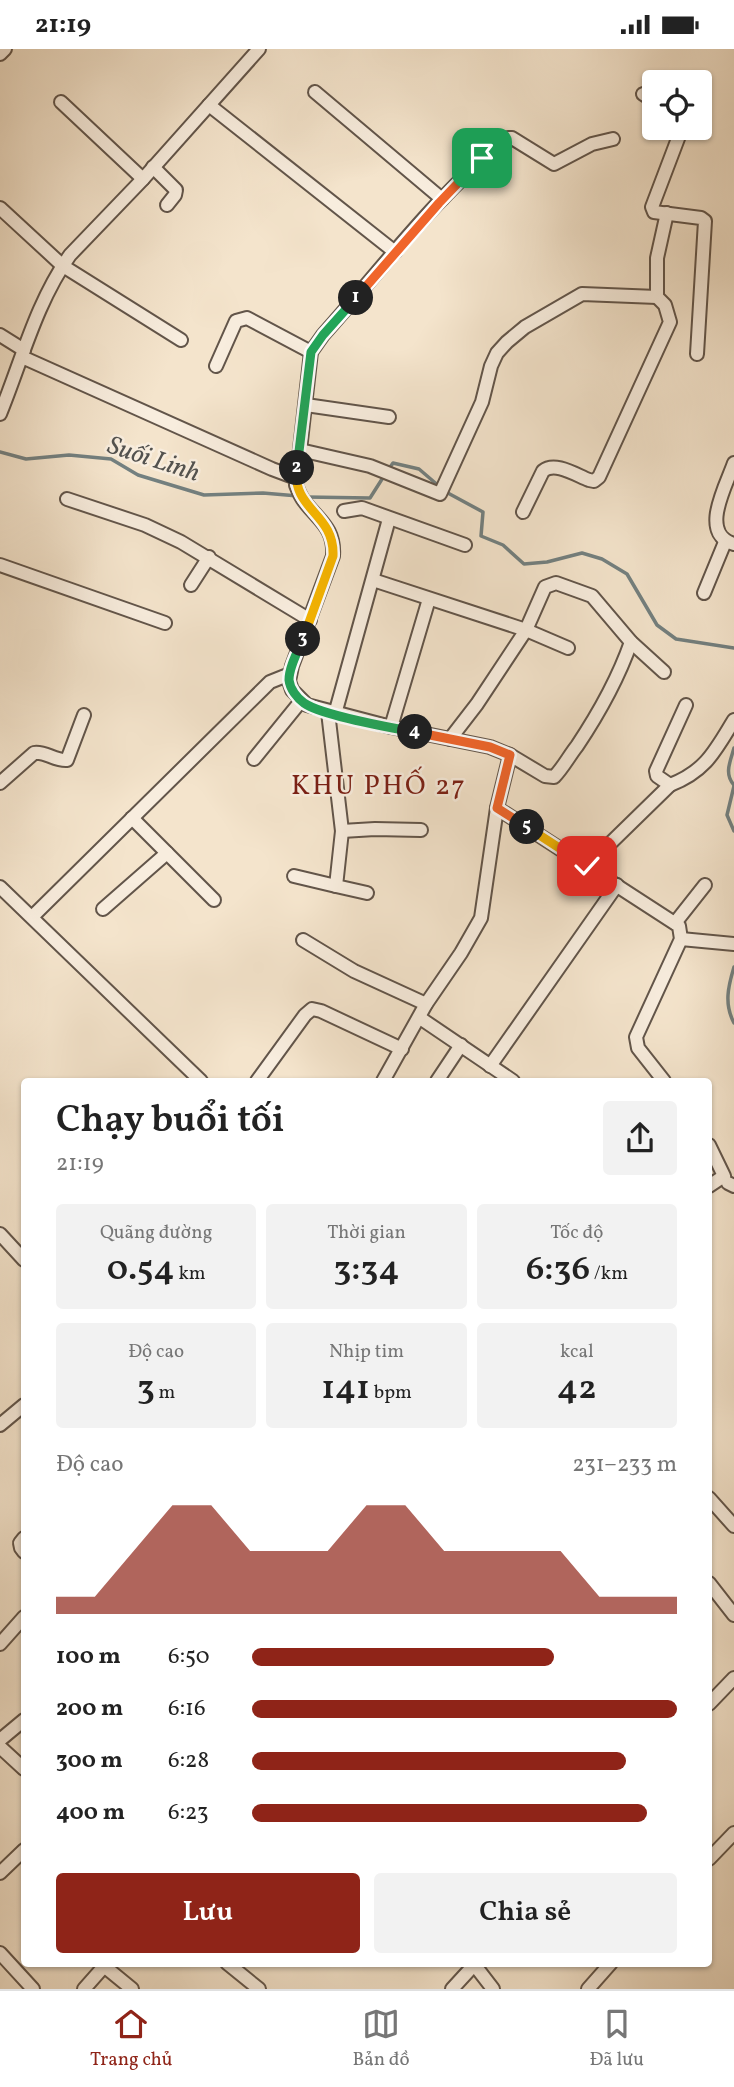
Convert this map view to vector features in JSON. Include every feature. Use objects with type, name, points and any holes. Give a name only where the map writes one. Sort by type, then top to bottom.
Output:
[{"type":"street","points":[[0,54],[5,49]]},
{"type":"street","points":[[0,414],[5,388],[62,266],[259,49]]},
{"type":"street","points":[[315,92],[442,199]]},
{"type":"street","points":[[61,102],[143,179]]},
{"type":"street","points":[[209,105],[395,252]]},
{"type":"street","points":[[613,139],[592,144],[554,164],[508,138],[482,158],[442,199],[311,352],[296,481],[302,499],[330,532],[334,548],[289,681],[292,690],[307,705],[391,727],[490,747],[510,755],[545,776],[554,777],[584,735],[608,694],[631,642]]},
{"type":"street","points":[[677,140],[652,207],[654,212],[701,218],[705,221],[697,354]]},
{"type":"street","points":[[153,167],[176,190],[167,205]]},
{"type":"street","points":[[0,208],[62,266],[181,340]]},
{"type":"street","points":[[657,297],[657,258],[667,213]]},
{"type":"street","points":[[300,450],[379,470],[440,495],[482,402],[491,366],[497,353],[507,342],[525,327],[582,294],[657,297],[665,305],[670,322],[599,477],[594,481],[556,467],[547,467],[542,471],[523,512]]},
{"type":"street","points":[[216,366],[236,321],[240,319],[247,318],[311,352]]},
{"type":"street","points":[[0,335],[23,354],[296,481]]},
{"type":"street","points":[[306,405],[389,417]]},
{"type":"street","points":[[704,593],[730,543],[721,537],[717,508],[734,463]]},
{"type":"street","points":[[67,499],[145,525],[209,557],[310,620]]},
{"type":"street","points":[[344,511],[362,508],[465,545]]},
{"type":"street","points":[[336,886],[342,831],[331,713],[373,580],[389,519]]},
{"type":"street","points":[[191,585],[209,557]]},
{"type":"street","points":[[0,565],[165,622]]},
{"type":"street","points":[[373,580],[526,630],[568,648]]},
{"type":"street","points":[[450,739],[477,704],[526,630],[545,587],[556,583],[592,596],[631,642],[664,672]]},
{"type":"street","points":[[391,727],[429,599]]},
{"type":"street","points":[[32,917],[270,682],[290,674]]},
{"type":"street","points":[[254,759],[301,701]]},
{"type":"street","points":[[670,785],[657,776],[656,771],[687,705]]},
{"type":"street","points":[[0,783],[34,753],[67,760],[84,715]]},
{"type":"street","points":[[587,866],[670,785],[688,779],[699,770],[734,720]]},
{"type":"street","points":[[385,1078],[426,1004],[481,918],[497,808],[510,755]]},
{"type":"street","points":[[497,808],[679,926],[681,939],[636,1037],[638,1048],[662,1078]]},
{"type":"street","points":[[132,818],[214,900]]},
{"type":"street","points":[[342,831],[421,830]]},
{"type":"street","points":[[103,909],[167,853]]},
{"type":"street","points":[[294,876],[367,893]]},
{"type":"street","points":[[490,1066],[617,885]]},
{"type":"street","points":[[675,923],[705,885]]},
{"type":"street","points":[[0,887],[198,1078]]},
{"type":"street","points":[[681,939],[734,944]]},
{"type":"street","points":[[303,940],[354,971],[426,1004]]},
{"type":"street","points":[[259,1078],[312,1009],[402,1049]]},
{"type":"street","points":[[420,1018],[508,1078]]},
{"type":"street","points":[[439,1078],[461,1045]]},
{"type":"street","points":[[712,1151],[724,1175],[712,1184]]},
{"type":"street","points":[[0,1234],[21,1257]]},
{"type":"street","points":[[0,1425],[21,1408]]},
{"type":"street","points":[[712,1501],[734,1525]]},
{"type":"street","points":[[712,1587],[734,1615]]},
{"type":"street","points":[[0,1644],[21,1620]]},
{"type":"street","points":[[712,1701],[734,1678]]},
{"type":"street","points":[[0,1740],[21,1722]]},
{"type":"street","points":[[0,1748],[21,1766]]},
{"type":"street","points":[[712,1856],[734,1833]]},
{"type":"street","points":[[0,1873],[21,1853]]},
{"type":"street","points":[[0,1953],[33,1989]]},
{"type":"street","points":[[84,1989],[104,1967]]},
{"type":"street","points":[[108,1967],[132,1989]]},
{"type":"street","points":[[235,1967],[259,1989]]},
{"type":"street","points":[[452,1989],[471,1967]]},
{"type":"street","points":[[476,1967],[493,1989]]},
{"type":"street","points":[[588,1989],[607,1967]]},
{"type":"waterway","name":"Suối Linh","points":[[0,452],[26,459],[69,455],[111,459],[138,475],[204,495],[263,493],[298,496]]},
{"type":"waterway","name":"Suối Linh","points":[[388,470],[393,463],[419,469],[440,487]]},
{"type":"waterway","name":"Suối Linh","points":[[306,497],[370,498],[384,476]]},
{"type":"waterway","name":"Suối Linh","points":[[446,492],[483,512],[481,536],[503,545],[524,564],[547,562],[582,553],[602,559],[627,574],[657,625],[676,639],[734,648]]},
{"type":"waterway","points":[[734,748],[729,772],[734,785]]},
{"type":"waterway","points":[[734,786],[727,815],[734,831]]},
{"type":"waterway","points":[[734,967],[728,995],[734,1023]]},
{"type":"district","name":"KHU PHỐ 27","points":[[379,784]]},
{"type":"route","points":[[482,158],[395,252],[311,352],[296,485],[302,499],[330,532],[333,556],[292,666],[289,681],[292,690],[307,705],[391,727],[490,747],[510,755],[497,808],[587,866]]}]
